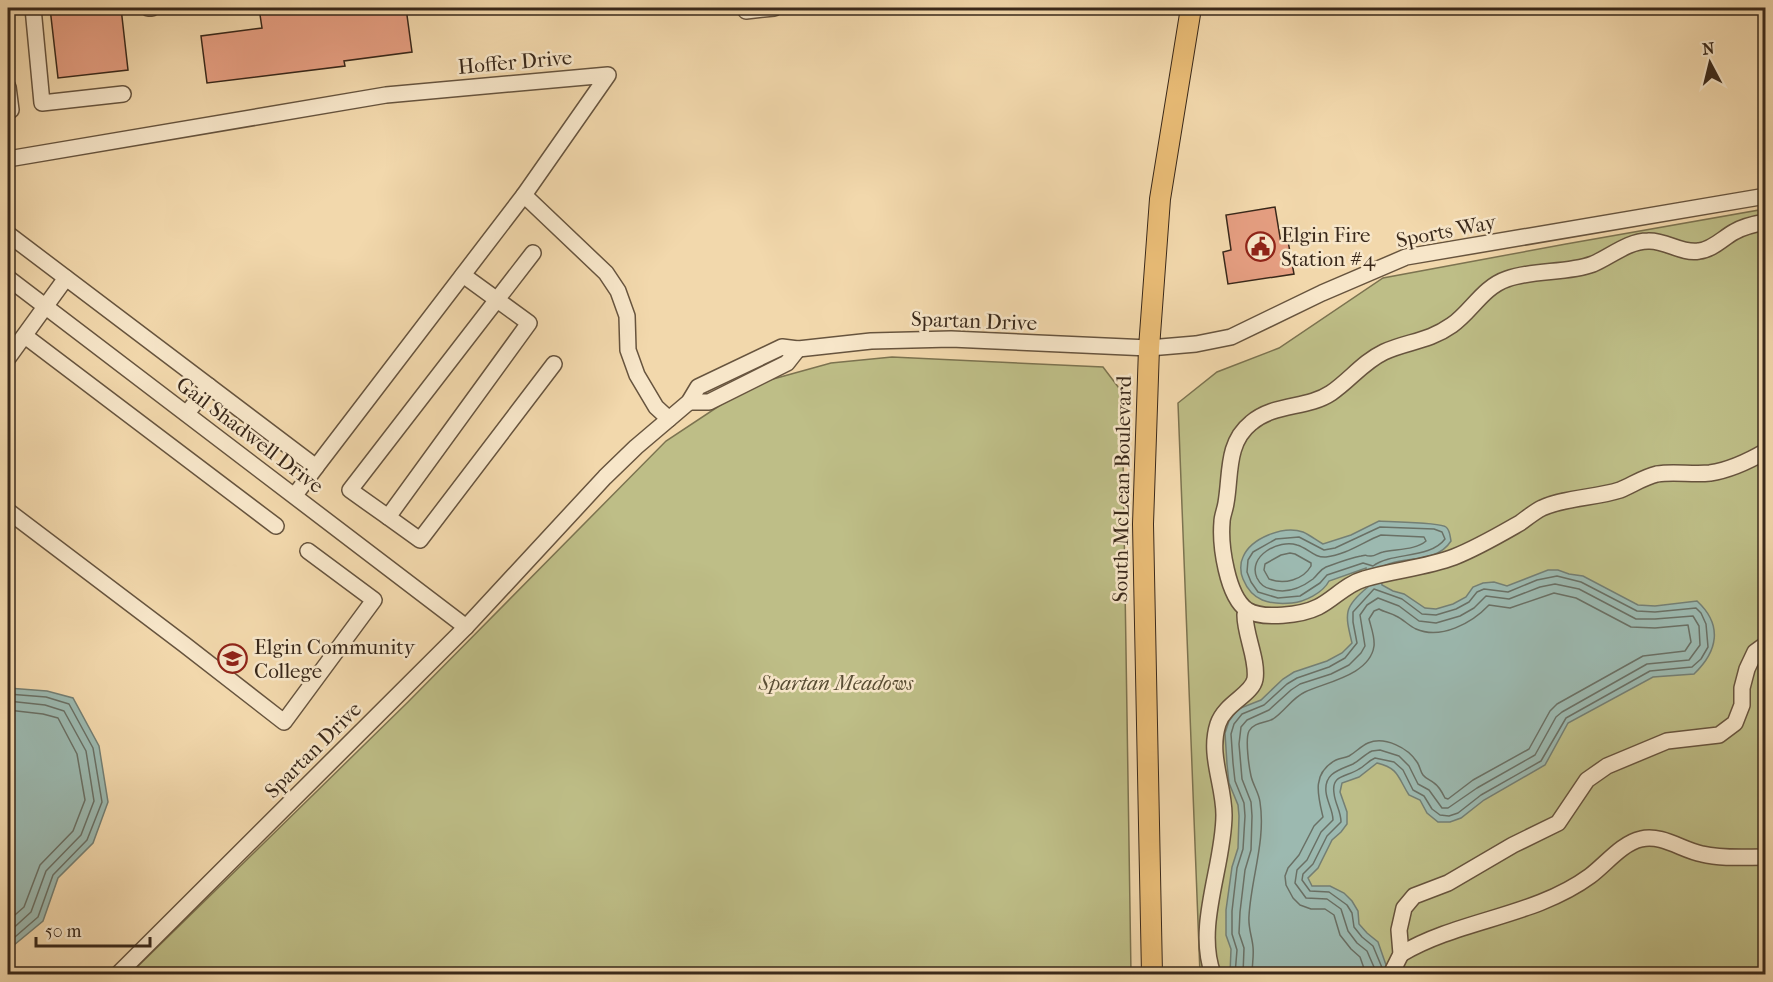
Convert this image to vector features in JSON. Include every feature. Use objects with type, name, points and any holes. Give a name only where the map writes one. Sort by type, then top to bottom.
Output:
[{"type":"main road","name":"South McLean Boulevard","points":[[1152,975],[1143,524],[1149,348],[1160,199],[1191,8]]},
{"type":"street","points":[[33,8],[42,103],[123,94]]},
{"type":"street","points":[[745,8],[746,11],[774,8]]},
{"type":"street","name":"Hoffer Drive","points":[[8,159],[386,96],[608,75],[524,195]]},
{"type":"street","points":[[8,87],[11,110]]},
{"type":"street","points":[[295,495],[524,195],[606,273],[618,291],[627,316],[628,350],[636,375],[656,406],[669,419]]},
{"type":"street","name":"Sports Way","points":[[1149,348],[1231,338],[1322,293],[1406,257],[1766,196]]},
{"type":"street","points":[[1766,222],[1748,225],[1737,230],[1707,250],[1695,252],[1666,243],[1647,241],[1632,244],[1588,266],[1527,273],[1503,280],[1486,292],[1457,322],[1441,332],[1423,341],[1387,351],[1368,361],[1328,395],[1266,413],[1250,423],[1237,438],[1232,454],[1221,535],[1222,552],[1235,593],[1241,604],[1250,612],[1281,616],[1300,613],[1318,607],[1347,587],[1366,578],[1453,557],[1475,548],[1542,508],[1568,500],[1619,490],[1654,475],[1711,473],[1744,463],[1766,451]]},
{"type":"street","points":[[8,234],[316,467]]},
{"type":"street","points":[[533,253],[350,490],[420,540],[554,364]]},
{"type":"street","points":[[388,517],[529,323],[463,275]]},
{"type":"street","name":"Gail Shadwell Drive","points":[[8,278],[466,627]]},
{"type":"street","points":[[8,358],[66,278]]},
{"type":"street","points":[[25,336],[276,526]]},
{"type":"street","name":"Spartan Drive","points":[[118,975],[466,627],[605,477],[689,402],[698,387],[782,347],[798,349],[871,341],[951,339],[1149,348]]},
{"type":"street","points":[[187,413],[210,386]]},
{"type":"street","points":[[8,511],[284,722],[374,600],[309,551]]},
{"type":"street","points":[[1213,975],[1208,947],[1209,923],[1224,813],[1214,740],[1223,712],[1248,691],[1254,682],[1255,674],[1245,624],[1245,615],[1250,612]]},
{"type":"street","points":[[1396,964],[1399,930],[1404,908],[1414,896],[1448,884],[1504,850],[1558,823],[1587,780],[1607,766],[1667,741],[1719,735],[1735,723],[1742,705],[1742,688],[1747,669],[1755,652],[1766,644]]},
{"type":"street","points":[[1396,964],[1461,927],[1525,908],[1567,889],[1589,877],[1638,839],[1662,840],[1701,854],[1766,857]]},
{"type":"green space","points":[[1765,209],[1765,974],[1200,974],[1178,403],[1217,372],[1279,348],[1383,278]]},
{"type":"green space","name":"Spartan Meadows","points":[[892,357],[1103,367],[1122,392],[1131,974],[130,974],[408,702],[666,441],[722,404],[766,381],[831,363]]},
{"type":"water","points":[[1379,521],[1442,525],[1450,533],[1451,541],[1436,554],[1396,562],[1379,569],[1382,585],[1404,594],[1425,608],[1436,609],[1453,604],[1466,597],[1473,587],[1483,583],[1494,582],[1507,586],[1548,570],[1558,570],[1583,576],[1638,605],[1655,606],[1697,601],[1711,619],[1714,629],[1712,647],[1694,674],[1653,677],[1568,723],[1545,765],[1484,800],[1461,818],[1450,822],[1438,822],[1427,813],[1420,800],[1409,795],[1394,771],[1384,765],[1377,763],[1359,777],[1342,783],[1340,792],[1347,812],[1347,824],[1332,840],[1318,868],[1308,878],[1312,886],[1330,886],[1344,893],[1352,901],[1358,911],[1359,924],[1378,942],[1386,965],[1404,972],[1403,974],[1230,974],[1231,949],[1226,935],[1226,910],[1232,867],[1238,848],[1239,816],[1238,805],[1229,783],[1227,764],[1225,733],[1229,721],[1238,709],[1261,700],[1294,672],[1327,661],[1342,653],[1352,643],[1347,618],[1350,606],[1368,587],[1366,568],[1329,581],[1318,593],[1302,601],[1269,602],[1256,597],[1247,586],[1241,573],[1242,559],[1253,544],[1278,532],[1295,530],[1303,532],[1323,544],[1351,535]]},
{"type":"water","points":[[8,688],[47,691],[73,698],[99,746],[108,802],[93,843],[58,878],[43,921],[8,950]]},
{"type":"building","points":[[50,8],[121,8],[128,70],[58,78]]},
{"type":"building","points":[[259,8],[406,8],[412,52],[344,61],[345,66],[207,83],[201,36],[262,28]]},
{"type":"building","name":"Elgin Fire Station #4","points":[[1275,207],[1281,243],[1288,241],[1294,274],[1228,284],[1223,252],[1231,250],[1226,215]]},
{"type":"waterway","points":[[1437,974],[1465,971],[1489,974]]},
{"type":"place","name":"Elgin Fire Station #4","points":[[1260,247]]},
{"type":"place","name":"Elgin Community College","points":[[233,659]]}]
